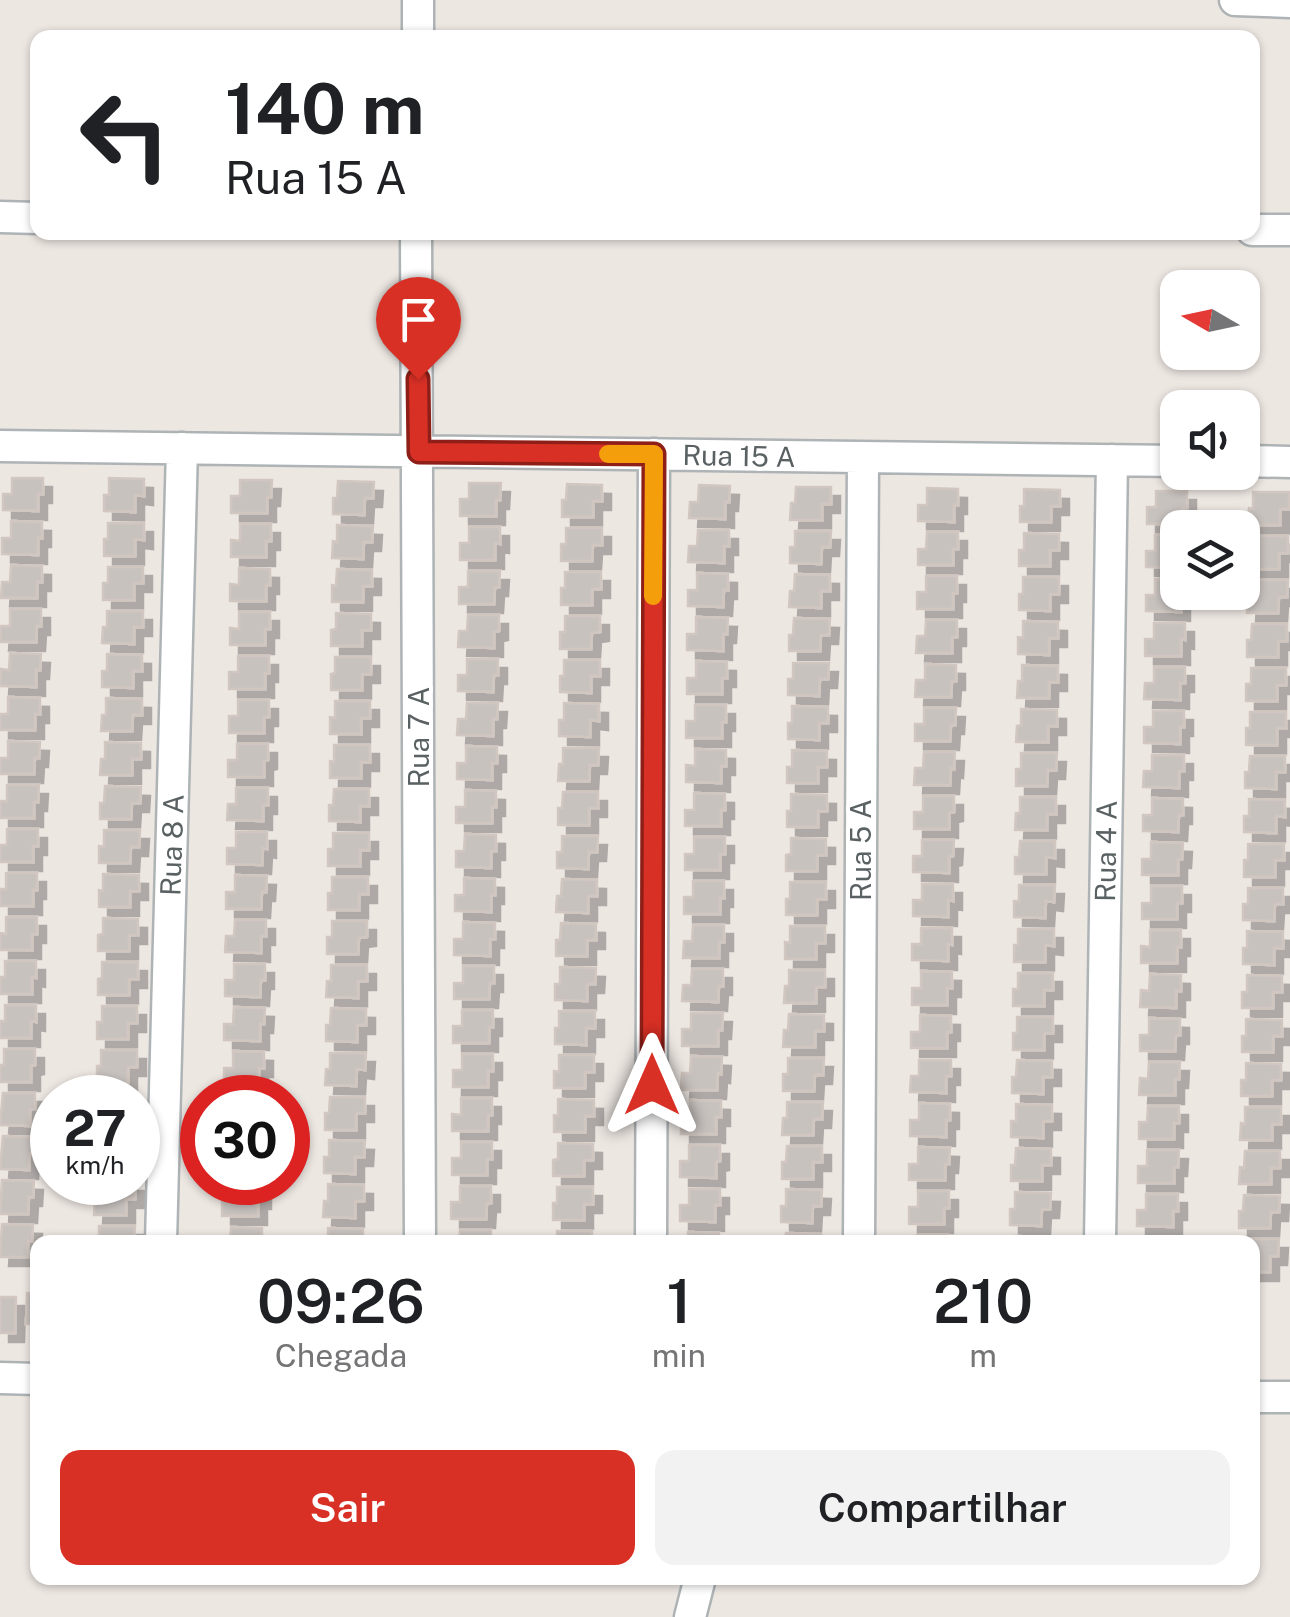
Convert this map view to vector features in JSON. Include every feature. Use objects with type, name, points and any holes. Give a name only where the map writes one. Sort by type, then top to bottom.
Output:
[{"type":"street","points":[[418,0],[418,30]]},
{"type":"street","points":[[1235,0],[1290,2]]},
{"type":"street","points":[[0,217],[30,218]]},
{"type":"street","points":[[1260,230],[1290,230]]},
{"type":"street","name":"Rua 7 A","points":[[416,240],[420,1235]]},
{"type":"street","name":"Rua 15 A","points":[[0,446],[1160,461]]},
{"type":"street","name":"Rua 8 A","points":[[161,1235],[182,448]]},
{"type":"street","points":[[651,1235],[654,454]]},
{"type":"street","name":"Rua 5 A","points":[[858,1235],[863,458]]},
{"type":"street","name":"Rua 4 A","points":[[1100,1235],[1112,460]]},
{"type":"street","points":[[1260,461],[1290,462]]},
{"type":"street","points":[[0,1378],[30,1378]]},
{"type":"street","points":[[1260,1397],[1290,1398]]},
{"type":"street","points":[[690,1617],[698,1585]]},
{"type":"building","points":[[12,478],[43,478],[38,511],[3,510],[3,494],[12,494]]},
{"type":"building","points":[[109,478],[144,479],[144,496],[135,495],[135,512],[104,511]]},
{"type":"building","points":[[240,480],[272,480],[267,513],[231,513],[231,496],[240,496]]},
{"type":"building","points":[[338,481],[374,482],[373,498],[365,498],[364,515],[333,514]]},
{"type":"building","points":[[469,483],[501,483],[496,516],[460,516],[460,499],[469,499]]},
{"type":"building","points":[[567,484],[602,485],[602,501],[593,501],[593,517],[562,517]]},
{"type":"building","points":[[699,485],[730,486],[725,519],[689,518],[690,502],[698,502]]},
{"type":"building","points":[[796,487],[831,487],[831,504],[822,504],[822,520],[790,520]]},
{"type":"building","points":[[927,488],[958,489],[954,522],[918,521],[918,505],[927,505]]},
{"type":"building","points":[[1024,489],[1060,490],[1060,506],[1051,506],[1051,522],[1020,522]]},
{"type":"building","points":[[1156,491],[1187,491],[1187,508],[1160,510],[1160,524],[1147,524],[1147,507],[1156,507]]},
{"type":"building","points":[[1253,492],[1289,492],[1289,509],[1280,509],[1280,525],[1260,525],[1260,510],[1249,510],[1253,509]]},
{"type":"building","points":[[11,521],[42,522],[38,555],[2,554],[2,538],[11,538]]},
{"type":"building","points":[[108,523],[144,523],[144,540],[135,539],[135,556],[104,556]]},
{"type":"building","points":[[240,524],[271,524],[266,557],[231,557],[231,540],[240,541]]},
{"type":"building","points":[[337,525],[373,526],[372,542],[364,542],[363,559],[332,558]]},
{"type":"building","points":[[469,527],[500,527],[495,560],[460,560],[460,543],[469,543]]},
{"type":"building","points":[[566,528],[602,528],[602,545],[593,545],[592,561],[561,561]]},
{"type":"building","points":[[698,530],[729,530],[724,563],[688,562],[689,546],[697,546]]},
{"type":"building","points":[[795,531],[831,531],[830,547],[822,547],[821,564],[790,563]]},
{"type":"building","points":[[927,532],[958,532],[953,565],[918,565],[918,549],[926,549]]},
{"type":"building","points":[[1024,533],[1059,534],[1059,550],[1050,550],[1050,566],[1019,566]]},
{"type":"building","points":[[1155,535],[1160,535],[1160,567],[1146,567],[1146,551],[1155,551]]},
{"type":"building","points":[[1260,536],[1288,536],[1288,553],[1279,553],[1279,569],[1260,569]]},
{"type":"building","points":[[11,565],[42,566],[37,598],[1,598],[2,582],[10,582]]},
{"type":"building","points":[[108,567],[143,567],[143,583],[134,583],[134,600],[103,600]]},
{"type":"building","points":[[239,568],[270,569],[266,601],[230,601],[230,584],[239,585]]},
{"type":"building","points":[[337,569],[372,570],[372,586],[363,586],[363,602],[332,602]]},
{"type":"building","points":[[468,571],[500,571],[494,604],[459,604],[459,587],[468,587]]},
{"type":"building","points":[[565,572],[601,572],[601,589],[592,589],[592,605],[561,605]]},
{"type":"building","points":[[697,573],[728,574],[723,607],[688,606],[688,590],[697,590]]},
{"type":"building","points":[[795,574],[830,575],[830,591],[821,591],[821,608],[789,607]]},
{"type":"building","points":[[926,576],[957,576],[953,609],[917,609],[917,592],[926,592]]},
{"type":"building","points":[[1023,577],[1059,577],[1059,594],[1050,594],[1050,611],[1019,610]]},
{"type":"building","points":[[1155,579],[1160,579],[1160,610],[1181,612],[1146,611],[1146,595],[1155,595]]},
{"type":"building","points":[[1260,580],[1288,580],[1287,597],[1279,597],[1278,613],[1247,613],[1260,610]]},
{"type":"building","points":[[10,609],[41,609],[36,642],[0,642],[1,626],[10,626]]},
{"type":"building","points":[[107,611],[143,611],[143,627],[134,627],[134,644],[102,643]]},
{"type":"building","points":[[239,612],[270,612],[265,645],[230,645],[230,628],[239,629]]},
{"type":"building","points":[[336,613],[371,614],[371,630],[362,630],[362,646],[331,646]]},
{"type":"building","points":[[468,615],[499,615],[494,648],[458,647],[459,631],[467,631]]},
{"type":"building","points":[[565,616],[600,616],[600,632],[592,633],[591,649],[560,649]]},
{"type":"building","points":[[696,617],[728,618],[723,651],[687,650],[687,634],[696,634]]},
{"type":"building","points":[[794,618],[830,619],[829,635],[821,635],[820,651],[789,651]]},
{"type":"building","points":[[926,620],[957,620],[952,653],[916,653],[917,636],[925,636]]},
{"type":"building","points":[[1023,621],[1058,622],[1058,638],[1049,638],[1049,655],[1018,654]]},
{"type":"building","points":[[1154,623],[1185,623],[1181,656],[1145,656],[1145,639],[1154,639]]},
{"type":"building","points":[[1252,624],[1287,624],[1287,641],[1278,641],[1278,657],[1247,657]]},
{"type":"building","points":[[10,653],[41,654],[36,687],[0,686],[1,669],[9,670]]},
{"type":"building","points":[[107,654],[142,655],[142,671],[133,671],[133,688],[102,687]]},
{"type":"building","points":[[238,656],[269,656],[265,689],[229,689],[229,672],[238,672]]},
{"type":"building","points":[[335,657],[371,657],[371,674],[362,674],[362,690],[331,690]]},
{"type":"building","points":[[467,659],[498,659],[493,692],[458,691],[458,675],[467,675]]},
{"type":"building","points":[[564,660],[600,660],[600,676],[591,676],[591,693],[560,692]]},
{"type":"building","points":[[696,661],[727,662],[722,694],[687,694],[687,678],[696,678]]},
{"type":"building","points":[[793,663],[829,663],[828,679],[820,679],[819,696],[788,695]]},
{"type":"building","points":[[925,664],[956,665],[951,697],[915,697],[916,680],[925,680]]},
{"type":"building","points":[[1022,665],[1058,666],[1058,682],[1049,682],[1049,698],[1017,698]]},
{"type":"building","points":[[1154,667],[1185,667],[1180,700],[1144,699],[1145,683],[1154,683]]},
{"type":"building","points":[[1251,668],[1286,668],[1286,685],[1277,685],[1277,701],[1246,701]]},
{"type":"building","points":[[8,697],[40,698],[35,730],[0,730],[0,714],[8,714]]},
{"type":"building","points":[[106,698],[142,699],[142,715],[133,715],[132,731],[101,731]]},
{"type":"building","points":[[238,700],[269,700],[264,733],[229,733],[229,716],[238,716]]},
{"type":"building","points":[[335,701],[370,701],[370,718],[361,718],[361,734],[330,734]]},
{"type":"building","points":[[467,703],[498,703],[493,736],[457,735],[458,719],[466,719]]},
{"type":"building","points":[[564,703],[599,704],[599,721],[590,720],[590,737],[559,736]]},
{"type":"building","points":[[695,705],[726,705],[722,738],[686,738],[686,721],[695,721]]},
{"type":"building","points":[[792,706],[828,707],[828,723],[819,723],[819,740],[788,739]]},
{"type":"building","points":[[924,708],[956,708],[950,741],[915,741],[915,724],[924,724]]},
{"type":"building","points":[[1021,709],[1057,710],[1057,726],[1048,726],[1048,742],[1016,742]]},
{"type":"building","points":[[1153,711],[1184,711],[1180,744],[1144,743],[1144,727],[1153,727]]},
{"type":"building","points":[[1250,712],[1286,712],[1286,728],[1277,728],[1277,745],[1246,745]]},
{"type":"building","points":[[8,741],[40,742],[34,774],[0,774],[0,758],[8,758]]},
{"type":"building","points":[[105,742],[141,743],[141,759],[132,759],[132,775],[100,775]]},
{"type":"building","points":[[237,744],[268,744],[264,777],[228,777],[228,760],[237,760]]},
{"type":"building","points":[[334,745],[370,745],[370,762],[361,762],[361,778],[330,778]]},
{"type":"building","points":[[466,746],[497,747],[492,780],[457,779],[457,763],[466,763]]},
{"type":"building","points":[[563,748],[599,748],[598,765],[590,765],[589,781],[558,781]]},
{"type":"building","points":[[695,749],[726,750],[721,783],[686,782],[686,765],[695,766]]},
{"type":"building","points":[[792,750],[827,751],[827,767],[818,767],[818,783],[787,783]]},
{"type":"building","points":[[924,752],[955,752],[950,785],[914,785],[915,768],[923,768]]},
{"type":"building","points":[[1021,753],[1057,753],[1056,770],[1048,770],[1047,786],[1016,786]]},
{"type":"building","points":[[1152,755],[1184,755],[1179,788],[1143,787],[1144,771],[1152,771]]},
{"type":"building","points":[[1250,756],[1285,756],[1285,772],[1276,772],[1276,789],[1245,788]]},
{"type":"building","points":[[7,785],[39,785],[34,818],[0,818],[0,801],[7,801]]},
{"type":"building","points":[[105,786],[141,787],[140,803],[132,803],[131,819],[100,819]]},
{"type":"building","points":[[236,788],[268,788],[263,821],[227,820],[228,804],[236,804]]},
{"type":"building","points":[[334,789],[369,789],[369,806],[360,806],[360,822],[329,821]]},
{"type":"building","points":[[465,790],[496,791],[492,823],[456,823],[456,807],[465,807]]},
{"type":"building","points":[[563,792],[598,792],[598,808],[589,808],[589,825],[558,825]]},
{"type":"building","points":[[694,793],[725,794],[721,826],[685,826],[685,810],[694,810]]},
{"type":"building","points":[[791,794],[827,795],[827,811],[818,811],[818,827],[787,827]]},
{"type":"building","points":[[923,796],[954,796],[949,829],[914,829],[914,812],[923,812]]},
{"type":"building","points":[[1020,797],[1056,797],[1056,814],[1047,814],[1047,830],[1015,830]]},
{"type":"building","points":[[1152,798],[1183,799],[1178,832],[1143,831],[1143,815],[1152,815]]},
{"type":"building","points":[[1249,799],[1285,800],[1285,817],[1276,816],[1276,833],[1244,832]]},
{"type":"building","points":[[7,829],[38,829],[33,862],[0,862],[0,845],[7,845]]},
{"type":"building","points":[[104,830],[140,830],[139,847],[131,847],[130,863],[99,863]]},
{"type":"building","points":[[236,832],[267,832],[262,865],[227,864],[227,848],[236,848]]},
{"type":"building","points":[[333,833],[369,833],[369,850],[360,850],[360,866],[328,866]]},
{"type":"building","points":[[465,834],[496,835],[491,868],[456,867],[456,851],[464,851]]},
{"type":"building","points":[[562,836],[598,836],[597,852],[589,852],[588,869],[557,868]]},
{"type":"building","points":[[694,837],[725,837],[720,870],[685,870],[685,854],[694,854]]},
{"type":"building","points":[[791,838],[826,839],[826,855],[817,855],[817,871],[786,871]]},
{"type":"building","points":[[922,840],[954,840],[949,873],[913,872],[913,856],[922,856]]},
{"type":"building","points":[[1020,841],[1055,841],[1055,858],[1046,857],[1046,874],[1015,874]]},
{"type":"building","points":[[1151,842],[1183,843],[1178,875],[1142,875],[1142,859],[1151,859]]},
{"type":"building","points":[[1248,844],[1284,844],[1284,860],[1275,860],[1275,877],[1244,877]]},
{"type":"building","points":[[6,873],[37,873],[33,906],[0,906],[0,889],[6,889]]},
{"type":"building","points":[[103,874],[139,875],[139,891],[130,891],[130,907],[99,907]]},
{"type":"building","points":[[235,875],[267,876],[261,909],[226,909],[226,892],[235,892]]},
{"type":"building","points":[[332,877],[368,877],[368,894],[359,894],[359,910],[328,910]]},
{"type":"building","points":[[464,878],[495,879],[491,912],[455,911],[455,895],[464,895]]},
{"type":"building","points":[[562,879],[597,880],[597,896],[588,896],[588,913],[556,912]]},
{"type":"building","points":[[693,881],[724,881],[720,914],[684,914],[684,897],[693,897]]},
{"type":"building","points":[[790,882],[826,882],[826,899],[817,899],[817,915],[786,915]]},
{"type":"building","points":[[922,884],[953,884],[948,917],[913,916],[913,900],[922,900]]},
{"type":"building","points":[[1019,885],[1055,885],[1054,902],[1046,901],[1045,918],[1014,917]]},
{"type":"building","points":[[1151,886],[1182,886],[1177,919],[1142,919],[1142,903],[1151,903]]},
{"type":"building","points":[[1248,888],[1283,888],[1283,904],[1275,904],[1274,921],[1243,920]]},
{"type":"building","points":[[6,917],[37,917],[32,950],[0,950],[0,933],[6,934]]},
{"type":"building","points":[[103,918],[138,919],[138,935],[129,935],[129,951],[98,951]]},
{"type":"building","points":[[235,920],[266,920],[261,953],[225,952],[226,936],[234,936]]},
{"type":"building","points":[[332,921],[367,921],[367,937],[359,938],[358,954],[327,954]]},
{"type":"building","points":[[463,922],[495,923],[490,956],[454,955],[454,939],[463,939]]},
{"type":"building","points":[[561,923],[596,924],[596,940],[587,940],[587,956],[556,956]]},
{"type":"building","points":[[693,925],[724,925],[719,958],[683,958],[684,941],[692,941]]},
{"type":"building","points":[[790,926],[825,926],[825,943],[816,943],[816,959],[785,959]]},
{"type":"building","points":[[921,928],[952,928],[948,961],[912,960],[912,944],[921,944]]},
{"type":"building","points":[[1018,929],[1054,929],[1054,946],[1045,945],[1045,962],[1014,962]]},
{"type":"building","points":[[1150,930],[1181,930],[1177,963],[1141,963],[1141,946],[1150,947]]},
{"type":"building","points":[[1247,931],[1283,932],[1283,948],[1274,948],[1274,965],[1243,964]]},
{"type":"building","points":[[5,961],[36,961],[32,994],[0,994]]},
{"type":"building","points":[[102,962],[138,962],[138,979],[129,979],[129,995],[98,995]]},
{"type":"building","points":[[234,964],[265,964],[260,997],[225,996],[225,980],[234,980]]},
{"type":"building","points":[[331,965],[367,965],[367,981],[358,981],[358,998],[326,997]]},
{"type":"building","points":[[463,966],[494,966],[489,999],[454,999],[454,983],[463,983]]},
{"type":"building","points":[[560,967],[596,968],[595,984],[587,984],[587,1001],[555,1000]]},
{"type":"building","points":[[692,969],[723,969],[718,1002],[682,1001],[683,985],[691,985]]},
{"type":"building","points":[[789,970],[825,970],[825,987],[816,987],[816,1003],[784,1003]]},
{"type":"building","points":[[921,971],[952,972],[947,1005],[912,1005],[912,988],[921,988]]},
{"type":"building","points":[[1018,973],[1053,973],[1053,990],[1044,990],[1044,1006],[1013,1006]]},
{"type":"building","points":[[1150,974],[1181,975],[1176,1008],[1140,1007],[1141,990],[1149,991]]},
{"type":"building","points":[[1247,975],[1282,976],[1282,992],[1273,992],[1273,1008],[1242,1008]]},
{"type":"building","points":[[5,1005],[36,1005],[31,1038],[0,1038]]},
{"type":"building","points":[[102,1006],[137,1006],[137,1023],[128,1023],[128,1039],[97,1039]]},
{"type":"building","points":[[234,1007],[265,1008],[260,1041],[224,1040],[224,1024],[233,1024]]},
{"type":"building","points":[[331,1008],[366,1009],[366,1025],[357,1025],[357,1042],[326,1041]]},
{"type":"building","points":[[462,1010],[493,1010],[489,1043],[453,1043],[453,1026],[462,1026]]},
{"type":"building","points":[[559,1011],[595,1011],[595,1028],[586,1028],[586,1045],[555,1044]]},
{"type":"building","points":[[691,1013],[723,1013],[718,1046],[682,1046],[682,1029],[691,1029]]},
{"type":"building","points":[[789,1014],[824,1015],[824,1031],[815,1031],[815,1047],[783,1047]]},
{"type":"building","points":[[920,1015],[951,1016],[947,1048],[911,1048],[911,1032],[920,1032]]},
{"type":"building","points":[[1017,1017],[1053,1017],[1053,1033],[1044,1033],[1044,1050],[1013,1050]]},
{"type":"building","points":[[1149,1018],[1180,1019],[1175,1051],[1140,1051],[1140,1035],[1149,1035]]},
{"type":"building","points":[[1246,1019],[1282,1020],[1282,1036],[1273,1036],[1273,1052],[1242,1052]]},
{"type":"building","points":[[4,1049],[35,1049],[30,1082],[0,1082],[0,1065],[4,1065]]},
{"type":"building","points":[[101,1050],[137,1050],[137,1067],[128,1067],[128,1075],[97,1075],[97,1066],[101,1066]]},
{"type":"building","points":[[233,1051],[264,1052],[264,1068],[259,1068],[259,1075],[224,1075],[224,1068],[233,1068]]},
{"type":"building","points":[[330,1053],[366,1053],[365,1070],[357,1069],[356,1086],[325,1085]]},
{"type":"building","points":[[462,1054],[493,1054],[488,1087],[453,1087],[453,1070],[462,1070]]},
{"type":"building","points":[[559,1055],[594,1055],[594,1072],[585,1072],[585,1088],[554,1088]]},
{"type":"building","points":[[691,1056],[722,1057],[717,1090],[681,1090],[682,1073],[690,1073]]},
{"type":"building","points":[[788,1058],[824,1058],[823,1075],[815,1075],[814,1091],[783,1091]]},
{"type":"building","points":[[919,1060],[951,1060],[946,1093],[910,1092],[911,1076],[919,1076]]},
{"type":"building","points":[[1017,1060],[1052,1061],[1052,1077],[1043,1077],[1043,1094],[1012,1093]]},
{"type":"building","points":[[1149,1062],[1180,1062],[1175,1095],[1139,1095],[1140,1078],[1148,1079]]},
{"type":"building","points":[[1246,1063],[1281,1064],[1281,1080],[1272,1080],[1272,1096],[1241,1096]]},
{"type":"building","points":[[3,1093],[30,1093],[30,1126],[0,1125]]},
{"type":"building","points":[[330,1097],[365,1097],[365,1113],[356,1113],[356,1130],[325,1130]]},
{"type":"building","points":[[461,1098],[492,1098],[488,1131],[452,1131],[452,1114],[461,1115]]},
{"type":"building","points":[[558,1099],[594,1100],[594,1116],[585,1116],[585,1132],[554,1132]]},
{"type":"building","points":[[690,1100],[721,1101],[716,1134],[681,1134],[681,1117],[690,1117]]},
{"type":"building","points":[[787,1102],[823,1102],[822,1119],[814,1119],[813,1135],[782,1135]]},
{"type":"building","points":[[919,1103],[950,1104],[946,1137],[910,1136],[910,1120],[919,1120]]},
{"type":"building","points":[[1016,1104],[1052,1105],[1052,1121],[1043,1121],[1043,1138],[1011,1137]]},
{"type":"building","points":[[1148,1106],[1179,1106],[1174,1139],[1139,1139],[1139,1122],[1147,1122]]},
{"type":"building","points":[[1245,1107],[1281,1107],[1281,1124],[1272,1124],[1272,1140],[1240,1140]]},
{"type":"building","points":[[3,1136],[30,1137],[29,1170],[0,1169]]},
{"type":"building","points":[[329,1140],[365,1141],[364,1157],[355,1157],[355,1174],[324,1173]]},
{"type":"building","points":[[461,1142],[492,1142],[487,1175],[452,1175],[452,1158],[461,1158]]},
{"type":"building","points":[[558,1143],[593,1144],[593,1160],[584,1160],[584,1176],[553,1176]]},
{"type":"building","points":[[689,1145],[720,1145],[716,1178],[680,1177],[680,1161],[689,1161]]},
{"type":"building","points":[[787,1146],[822,1146],[822,1162],[813,1162],[813,1179],[782,1179]]},
{"type":"building","points":[[918,1147],[950,1148],[945,1180],[909,1180],[909,1164],[918,1164]]},
{"type":"building","points":[[1016,1148],[1051,1149],[1051,1165],[1042,1165],[1042,1181],[1011,1181]]},
{"type":"building","points":[[1147,1150],[1179,1150],[1174,1183],[1138,1183],[1138,1166],[1147,1166]]},
{"type":"building","points":[[1245,1151],[1280,1151],[1280,1168],[1271,1168],[1271,1184],[1239,1184]]},
{"type":"building","points":[[2,1180],[30,1181],[28,1214],[0,1214]]},
{"type":"building","points":[[328,1184],[364,1185],[364,1201],[355,1201],[355,1218],[323,1217]]},
{"type":"building","points":[[460,1186],[491,1186],[486,1219],[451,1219],[451,1202],[460,1202]]},
{"type":"building","points":[[557,1187],[593,1187],[593,1204],[584,1204],[584,1220],[553,1220]]},
{"type":"building","points":[[689,1189],[720,1189],[715,1222],[680,1221],[680,1205],[689,1205]]},
{"type":"building","points":[[786,1189],[822,1190],[821,1206],[813,1206],[812,1223],[781,1222]]},
{"type":"building","points":[[918,1191],[949,1191],[944,1224],[909,1224],[909,1207],[918,1207]]},
{"type":"building","points":[[1015,1192],[1051,1193],[1050,1209],[1042,1209],[1041,1226],[1010,1225]]},
{"type":"building","points":[[1146,1194],[1178,1194],[1173,1227],[1137,1226],[1137,1210],[1146,1210]]},
{"type":"building","points":[[1244,1195],[1280,1196],[1279,1212],[1271,1212],[1270,1228],[1239,1228]]},
{"type":"building","points":[[95,1205],[126,1205],[126,1215],[94,1215]]},
{"type":"building","points":[[222,1205],[258,1205],[258,1216],[222,1216]]},
{"type":"building","points":[[2,1224],[33,1225],[28,1257],[0,1257]]},
{"type":"building","points":[[99,1226],[135,1226],[134,1235],[99,1235]]},
{"type":"building","points":[[231,1227],[262,1228],[262,1235],[230,1235]]},
{"type":"building","points":[[328,1228],[363,1229],[363,1235],[328,1235]]},
{"type":"building","points":[[460,1230],[491,1230],[491,1235],[460,1235]]},
{"type":"building","points":[[557,1231],[592,1231],[592,1235],[557,1235]]},
{"type":"building","points":[[688,1232],[719,1233],[719,1235]]},
{"type":"building","points":[[1260,1239],[1279,1239],[1278,1256],[1270,1256],[1270,1272],[1260,1272]]},
{"type":"building","points":[[27,1293],[30,1293],[30,1324],[26,1324]]},
{"type":"building","points":[[0,1297],[16,1297],[15,1333],[0,1333]]},
{"type":"slow traffic","points":[[608,454],[654,454],[653,596]]},
{"type":"route","points":[[418,379],[419,452],[654,454],[652,1085]]}]
